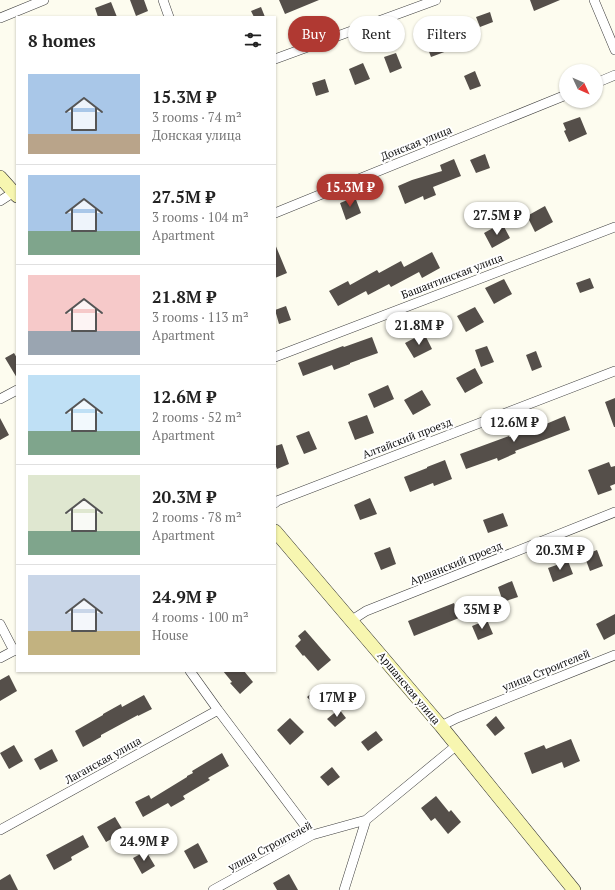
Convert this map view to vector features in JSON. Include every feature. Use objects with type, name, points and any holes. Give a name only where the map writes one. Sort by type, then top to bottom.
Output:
[{"type":"street","points":[[0,18],[44,0]]},
{"type":"street","points":[[163,0],[169,16]]},
{"type":"street","points":[[276,59],[436,0]]},
{"type":"street","points":[[594,0],[615,50]]},
{"type":"street","points":[[603,80],[615,75]]},
{"type":"street","name":"Донская улица","points":[[276,213],[559,98]]},
{"type":"street","points":[[0,176],[16,193],[0,201]]},
{"type":"street","name":"Башантинская улица","points":[[276,356],[615,227]]},
{"type":"street","name":"Алтайский проезд","points":[[276,502],[615,371]]},
{"type":"street","points":[[0,399],[16,391]]},
{"type":"street","name":"Аршанский проезд","points":[[352,620],[366,611],[615,512]]},
{"type":"street","name":"Аршанская улица","points":[[276,532],[457,745],[574,890]]},
{"type":"street","points":[[0,624],[16,650],[0,658]]},
{"type":"street","name":"улица Строителей","points":[[441,726],[457,718],[615,655]]},
{"type":"street","points":[[191,672],[312,835]]},
{"type":"street","name":"Лаганская улица","points":[[0,830],[218,710]]},
{"type":"street","name":"улица Строителей","points":[[213,890],[312,835],[366,820],[457,745]]},
{"type":"street","points":[[344,890],[366,820]]},
{"type":"building","points":[[130,0],[144,0],[148,11],[136,16]]},
{"type":"building","points":[[279,0],[319,0],[285,14]]},
{"type":"building","points":[[530,0],[560,0],[534,11]]},
{"type":"building","points":[[111,2],[117,16],[98,16],[95,8]]},
{"type":"building","points":[[261,7],[265,16],[254,16],[251,11]]},
{"type":"building","points":[[490,12],[493,22],[481,27],[481,16],[479,16]]},
{"type":"building","points":[[429,52],[444,52],[431,57]]},
{"type":"building","points":[[396,53],[402,68],[390,73],[384,57]]},
{"type":"building","points":[[363,63],[370,79],[355,85],[349,69]]},
{"type":"building","points":[[475,71],[481,86],[470,90],[464,76]]},
{"type":"building","points":[[325,79],[329,92],[316,96],[312,83]]},
{"type":"building","points":[[580,117],[587,134],[569,142],[564,131],[566,130],[563,123]]},
{"type":"building","points":[[485,154],[490,168],[476,173],[470,160]]},
{"type":"building","points":[[454,159],[461,176],[433,187],[436,195],[424,200],[423,196],[405,204],[398,186],[442,171],[440,165]]},
{"type":"building","points":[[355,197],[361,213],[346,220],[340,203]]},
{"type":"building","points":[[545,206],[553,222],[535,232],[527,216]]},
{"type":"building","points":[[502,223],[510,238],[492,248],[484,233]]},
{"type":"building","points":[[276,246],[287,273],[276,278]]},
{"type":"building","points":[[432,252],[440,268],[422,278],[419,272],[391,287],[389,284],[368,295],[366,291],[338,306],[329,291],[348,281],[350,285],[377,270],[379,273],[401,261],[404,267]]},
{"type":"building","points":[[590,278],[594,288],[580,293],[576,283]]},
{"type":"building","points":[[504,279],[512,294],[494,304],[485,288]]},
{"type":"building","points":[[286,306],[291,320],[279,324],[276,310]]},
{"type":"building","points":[[475,307],[484,322],[466,332],[457,316]]},
{"type":"building","points":[[424,333],[432,349],[414,358],[405,343]]},
{"type":"building","points":[[372,337],[378,353],[334,370],[332,365],[303,376],[298,363]]},
{"type":"building","points":[[487,346],[494,362],[481,367],[475,350]]},
{"type":"building","points":[[536,351],[542,367],[532,371],[526,355]]},
{"type":"building","points":[[14,353],[16,356],[16,376],[5,358]]},
{"type":"building","points":[[475,368],[483,383],[465,393],[456,378]]},
{"type":"building","points":[[388,385],[394,399],[374,408],[368,394]]},
{"type":"building","points":[[422,390],[431,405],[413,415],[404,400]]},
{"type":"building","points":[[615,398],[615,427],[614,427],[605,402]]},
{"type":"building","points":[[367,415],[374,433],[355,440],[348,422]]},
{"type":"building","points":[[565,416],[570,430],[515,451],[516,453],[498,461],[497,458],[466,469],[460,454]]},
{"type":"building","points":[[0,418],[9,435],[0,440]]},
{"type":"building","points":[[309,431],[317,449],[304,454],[296,436]]},
{"type":"building","points":[[282,444],[289,464],[277,469],[276,466],[276,446]]},
{"type":"building","points":[[445,460],[452,479],[434,486],[433,483],[410,492],[404,477]]},
{"type":"building","points":[[609,462],[611,467],[615,466],[615,484],[610,486],[612,490],[598,495],[588,470]]},
{"type":"building","points":[[370,498],[377,514],[360,520],[354,505]]},
{"type":"building","points":[[503,513],[508,526],[488,533],[483,520]]},
{"type":"building","points":[[390,547],[396,564],[381,570],[374,553]]},
{"type":"building","points":[[597,550],[603,566],[590,571],[584,555]]},
{"type":"building","points":[[568,561],[573,574],[553,582],[548,568]]},
{"type":"building","points":[[512,581],[518,597],[503,602],[498,587]]},
{"type":"building","points":[[454,603],[459,618],[414,636],[408,621]]},
{"type":"building","points":[[615,614],[615,634],[604,640],[596,624]]},
{"type":"building","points":[[487,620],[493,634],[478,640],[472,626]]},
{"type":"building","points":[[305,630],[331,660],[318,671],[295,646],[301,640],[298,636]]},
{"type":"building","points":[[224,672],[245,672],[253,682],[240,694],[230,683],[232,682]]},
{"type":"building","points":[[9,675],[17,691],[0,701],[0,680]]},
{"type":"building","points":[[320,686],[327,694],[323,697],[325,700],[316,707],[307,697]]},
{"type":"building","points":[[144,695],[152,709],[101,735],[101,737],[83,747],[75,731],[121,704],[122,707]]},
{"type":"building","points":[[339,709],[346,718],[335,727],[327,719]]},
{"type":"building","points":[[496,716],[505,728],[495,736],[486,725]]},
{"type":"building","points":[[290,718],[304,732],[290,745],[277,730]]},
{"type":"building","points":[[376,731],[383,740],[368,751],[361,742]]},
{"type":"building","points":[[571,739],[580,761],[564,768],[562,762],[532,774],[524,753],[544,745],[546,749]]},
{"type":"building","points":[[14,745],[23,761],[9,769],[0,753]]},
{"type":"building","points":[[52,749],[58,761],[40,770],[34,759]]},
{"type":"building","points":[[222,753],[229,766],[208,778],[210,780],[183,796],[185,799],[171,807],[168,803],[143,817],[135,802],[149,795],[151,799],[193,773],[192,771]]},
{"type":"building","points":[[332,767],[340,777],[328,786],[320,777]]},
{"type":"building","points":[[436,796],[449,812],[451,810],[461,822],[448,834],[435,818],[431,821],[421,808]]},
{"type":"building","points":[[115,817],[124,832],[106,842],[97,827]]},
{"type":"building","points":[[83,835],[89,847],[71,857],[72,860],[54,870],[46,855]]},
{"type":"building","points":[[198,843],[208,862],[194,869],[184,851]]},
{"type":"building","points":[[146,851],[155,866],[142,874],[133,858]]},
{"type":"building","points":[[10,874],[18,890],[0,890],[0,880]]},
{"type":"building","points":[[289,874],[298,890],[277,890],[273,883]]}]
